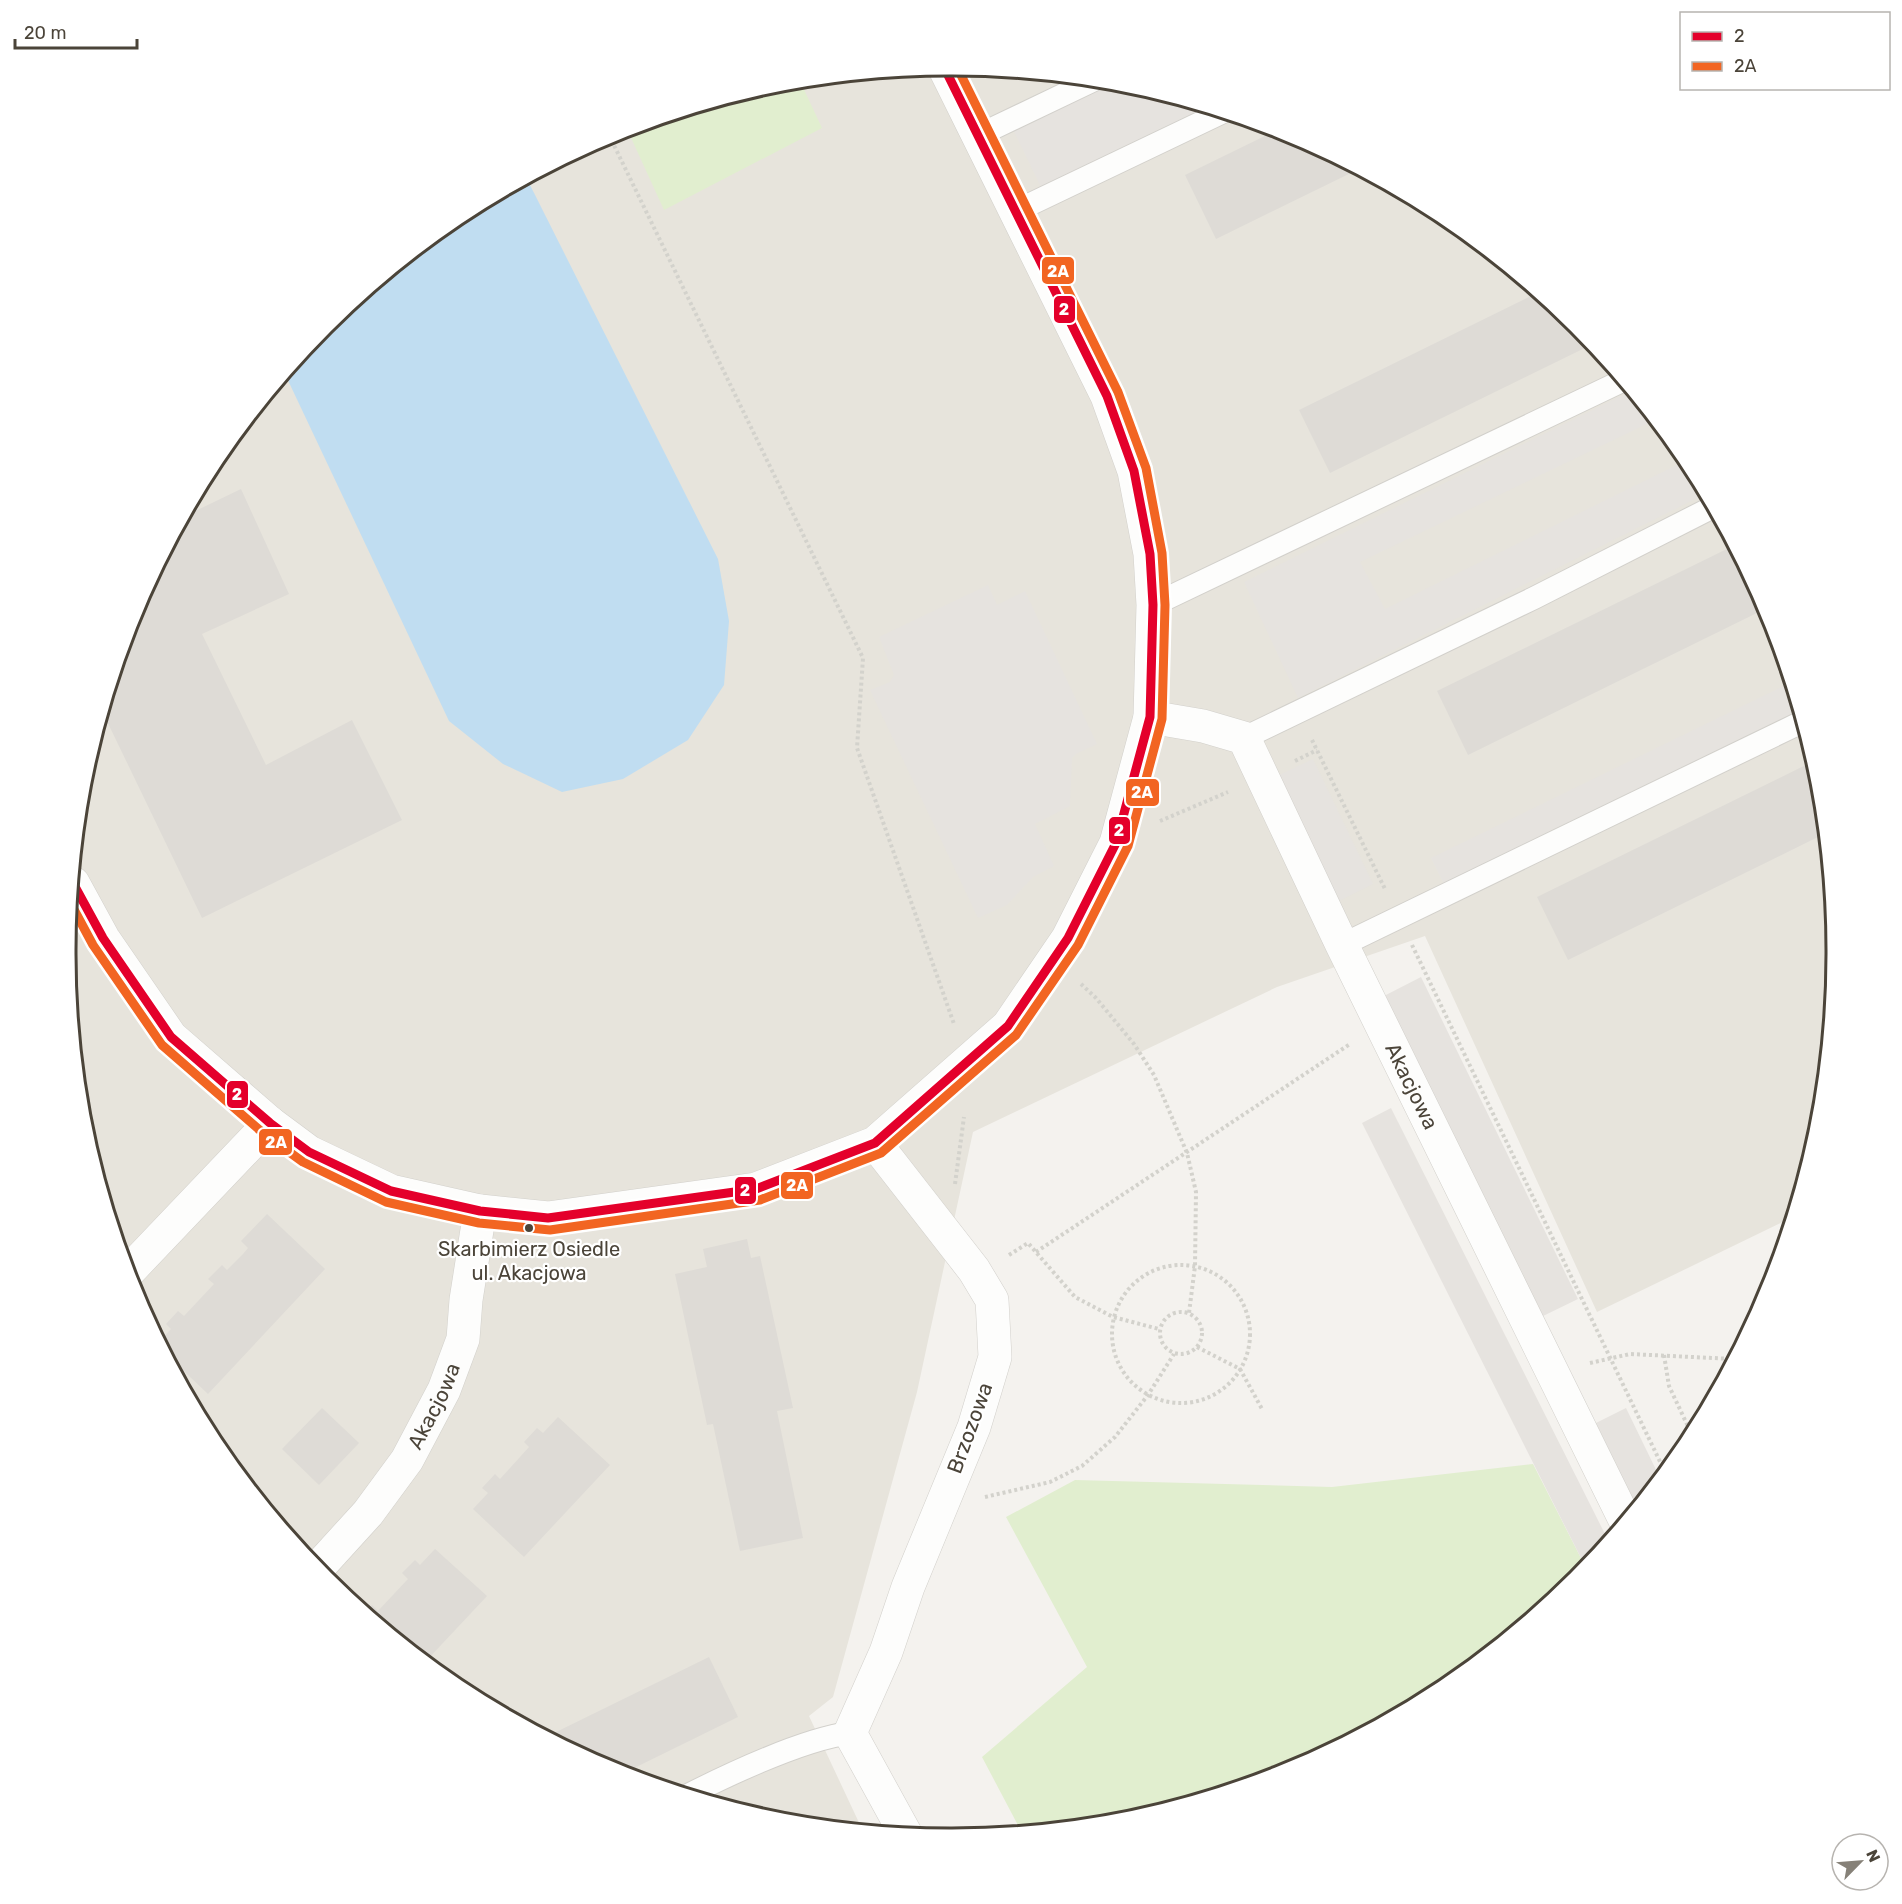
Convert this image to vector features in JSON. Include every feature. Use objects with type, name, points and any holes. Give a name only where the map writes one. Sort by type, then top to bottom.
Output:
[{"type":"street","points":[[78,892],[103,938],[171,1037],[270,1123],[309,1152],[391,1191],[480,1211],[548,1218],[756,1190],[875,1143],[1008,1026],[1068,938],[1116,843],[1150,717],[1153,605],[1150,554],[1131,460],[1107,396],[948,76]]},
{"type":"street","points":[[1150,717],[1203,726],[1244,738]]},
{"type":"street","name":"Akacjowa","points":[[1244,738],[1342,945],[1622,1513]]},
{"type":"street","points":[[135,1265],[270,1123]]},
{"type":"street","name":"Brzozowa","points":[[850,1733],[886,1652],[908,1587],[974,1426],[995,1357],[992,1300],[974,1270],[875,1143]]},
{"type":"street","name":"Akacjowa","points":[[324,1561],[368,1514],[407,1460],[444,1390],[463,1339],[466,1300],[480,1211]]},
{"type":"street","points":[[850,1733],[901,1826]]},
{"type":"lane","points":[[977,136],[1081,86]]},
{"type":"lane","points":[[1014,212],[1213,117]]},
{"type":"lane","points":[[1153,605],[1616,384]]},
{"type":"lane","points":[[1244,738],[1299,713],[1706,511]]},
{"type":"lane","points":[[1342,945],[1400,919],[1796,725]]},
{"type":"lane","points":[[698,1790],[717,1780],[823,1739],[850,1733]]},
{"type":"path","points":[[613,144],[863,658],[857,748],[967,1062]]},
{"type":"path","points":[[1299,713],[1661,1463]]},
{"type":"path","points":[[1074,978],[1096,998],[1134,1044],[1154,1075],[1186,1153],[1196,1192],[1195,1266],[1189,1313]]},
{"type":"path","points":[[1036,1252],[1381,1024]]},
{"type":"path","points":[[954,1187],[965,1107]]},
{"type":"path","points":[[1004,1254],[1012,1255],[1028,1243],[1075,1297],[1113,1317],[1159,1329]]},
{"type":"path","points":[[1177,1264],[1195,1266],[1212,1272],[1227,1282],[1239,1296],[1250,1330],[1248,1348],[1240,1369],[1218,1392],[1202,1400],[1174,1402],[1148,1395],[1133,1384],[1114,1353],[1111,1335],[1113,1317],[1120,1301],[1144,1275],[1177,1264]]},
{"type":"path","points":[[1172,1313],[1189,1313],[1200,1322],[1203,1332],[1197,1347],[1185,1355],[1174,1354],[1166,1349],[1160,1340],[1159,1329],[1172,1313]]},
{"type":"path","points":[[1197,1347],[1240,1369],[1262,1409]]},
{"type":"path","points":[[948,1489],[964,1496],[992,1498],[1050,1482],[1082,1466],[1115,1437],[1148,1395],[1174,1354]]},
{"type":"path","points":[[1552,1371],[1630,1354],[1725,1359]]},
{"type":"path","points":[[1664,1355],[1669,1386],[1687,1424]]},
{"type":"shaded area","points":[[951,76],[1008,78],[1122,93],[1177,106],[1286,143],[1338,167],[1437,224],[1483,257],[1528,294],[1569,333],[1608,374],[1645,419],[1678,465],[1735,564],[1759,616],[1796,725],[1809,780],[1824,894],[1826,951],[1824,1010],[1809,1124],[1783,1222],[1597,1312],[1425,936],[1277,987],[973,1132],[917,1392],[833,1697],[809,1716],[859,1822],[780,1811],[725,1798],[670,1781],[616,1761],[514,1710],[465,1680],[419,1647],[374,1610],[294,1530],[257,1485],[224,1439],[194,1390],[143,1288],[106,1179],[93,1124],[78,1010],[76,953],[78,894],[93,780],[106,725],[143,616],[167,564],[224,465],[257,419],[294,374],[333,333],[374,294],[419,257],[465,224],[564,167],[616,143],[725,106],[780,93],[894,78]]},
{"type":"shaded area","points":[[1082,87],[1122,93],[1203,114],[1043,191],[1009,121]]},
{"type":"shaded area","points":[[1625,394],[1648,423],[1360,562],[1385,609],[1678,465],[1698,498],[1298,698],[1244,582]]},
{"type":"shaded area","points":[[988,585],[997,605],[1025,591],[1097,744],[1072,758],[1070,806],[1035,824],[1054,866],[1033,877],[1007,905],[978,918],[870,690],[890,682],[894,675],[879,637]]},
{"type":"shaded area","points":[[1784,686],[1793,715],[1445,886],[1431,858]]},
{"type":"shaded area","points":[[1313,759],[1373,884],[1337,902],[1277,776]]},
{"type":"shaded area","points":[[1421,977],[1578,1299],[1541,1317],[1384,996]]},
{"type":"shaded area","points":[[1391,1108],[1605,1533],[1581,1558],[1362,1123]]},
{"type":"shaded area","points":[[1626,1408],[1656,1470],[1631,1502],[1592,1425]]},
{"type":"green space","points":[[804,89],[822,128],[664,210],[631,137],[725,106]]},
{"type":"green space","points":[[1533,1464],[1581,1558],[1528,1610],[1483,1647],[1437,1680],[1338,1737],[1286,1761],[1177,1798],[1122,1811],[1018,1825],[982,1757],[1087,1667],[1006,1517],[1075,1480],[1332,1487]]},
{"type":"water","points":[[530,185],[718,559],[729,621],[724,685],[688,740],[623,779],[562,792],[503,764],[449,721],[288,381],[333,333],[374,294],[419,257],[465,224]]},
{"type":"building","points":[[1266,136],[1350,173],[1216,239],[1185,175]]},
{"type":"building","points":[[1530,296],[1584,349],[1330,473],[1299,410]]},
{"type":"building","points":[[241,489],[289,594],[202,634],[266,765],[352,720],[402,820],[202,918],[107,721],[143,616],[167,564],[196,511]]},
{"type":"building","points":[[1727,549],[1757,613],[1468,755],[1437,691]]},
{"type":"building","points":[[1805,765],[1818,837],[1568,960],[1537,897]]},
{"type":"building","points":[[267,1214],[325,1269],[208,1394],[184,1371],[165,1336],[171,1329],[166,1324],[178,1311],[184,1316],[214,1284],[208,1279],[222,1265],[227,1270],[243,1254],[248,1248],[241,1241]]},
{"type":"building","points":[[747,1239],[751,1258],[760,1256],[793,1408],[777,1411],[803,1538],[740,1551],[713,1424],[707,1425],[675,1274],[707,1267],[703,1249]]},
{"type":"building","points":[[322,1408],[359,1443],[319,1485],[282,1449]]},
{"type":"building","points":[[558,1417],[610,1465],[524,1557],[473,1509],[488,1493],[482,1488],[495,1474],[500,1479],[529,1447],[524,1442],[537,1428],[543,1433]]},
{"type":"building","points":[[435,1549],[487,1596],[431,1656],[371,1607],[372,1605],[378,1611],[408,1579],[402,1573],[415,1560],[420,1565]]},
{"type":"building","points":[[709,1657],[738,1717],[635,1768],[555,1732]]},
{"type":"transit line","name":"2","points":[[78,892],[103,938],[171,1037],[270,1123],[309,1152],[391,1191],[480,1211],[548,1218],[756,1189],[875,1143],[1008,1026],[1068,938],[1116,843],[1150,717],[1153,605],[1150,554],[1134,471],[1107,396],[949,76]]},
{"type":"transit line","name":"2A","points":[[77,916],[93,945],[162,1045],[263,1133],[303,1162],[386,1202],[479,1223],[550,1230],[760,1200],[881,1153],[1016,1035],[1078,945],[1128,846],[1162,719],[1165,605],[1162,553],[1146,468],[1118,392],[962,76]]},
{"type":"place","name":"Skarbimierz Osiedle ul. Akacjowa","points":[[529,1228]]}]
